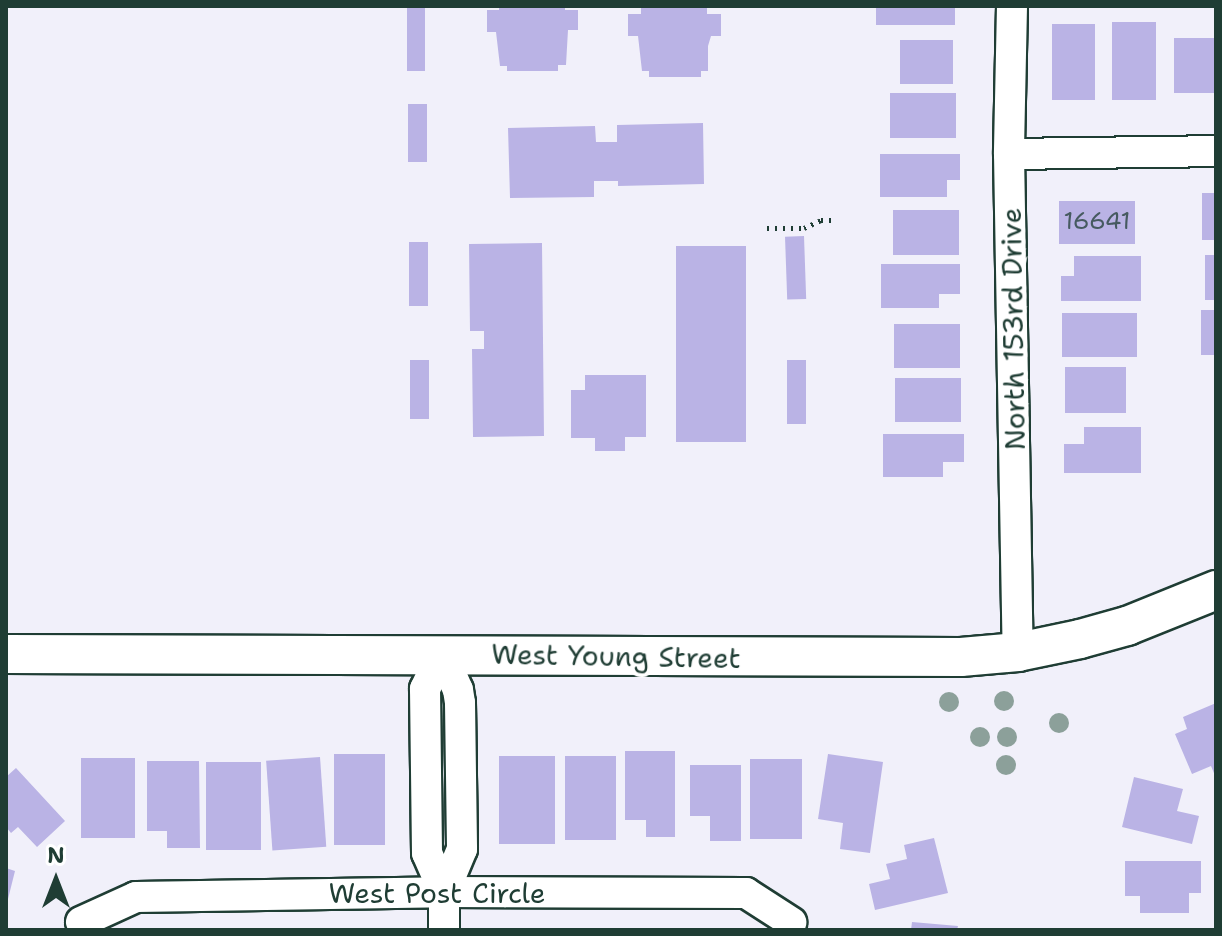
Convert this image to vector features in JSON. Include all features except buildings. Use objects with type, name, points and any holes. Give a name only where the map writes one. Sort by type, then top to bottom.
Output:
[{"type":"street","name":"North 153rd Drive","points":[[1012,6],[1009,154],[1018,652]]},
{"type":"street","points":[[1009,154],[1216,151]]},
{"type":"street","name":"West Young Street","points":[[6,654],[961,657],[1018,652],[1127,626],[1216,590]]},
{"type":"street","points":[[442,654],[425,689],[427,853],[444,892],[444,930]]},
{"type":"street","name":"West Post Circle","points":[[81,922],[136,897],[444,892],[746,893],[791,922]]},
{"type":"path","points":[[767,228],[804,228],[821,220],[834,220]]}]
